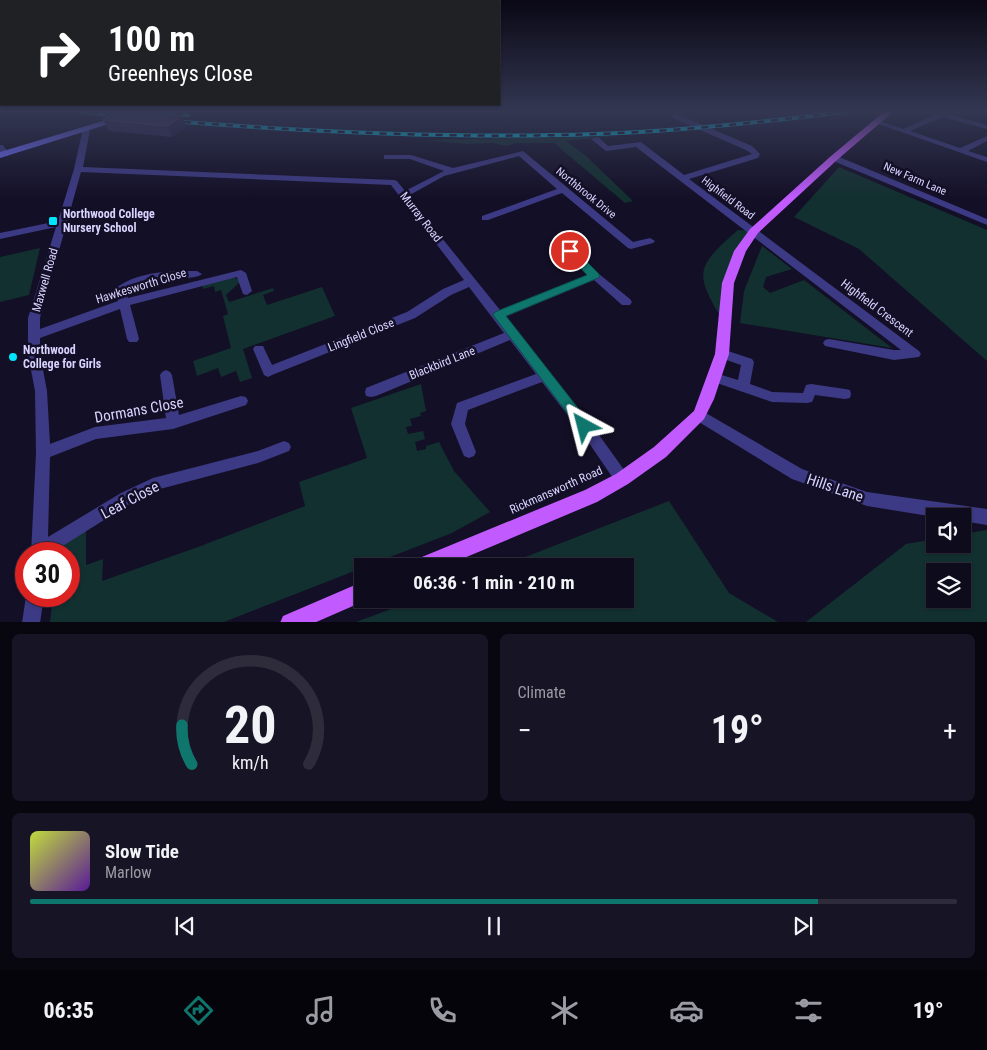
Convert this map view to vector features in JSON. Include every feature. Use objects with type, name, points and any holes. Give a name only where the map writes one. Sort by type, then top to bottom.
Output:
[{"type":"main road","points":[[2,152],[48,140]]},
{"type":"main road","name":"Rickmansworth Road","points":[[443,558],[591,496],[622,479],[660,452],[699,415],[715,378],[722,354],[728,283],[740,251],[754,232],[855,140]]},
{"type":"main road","points":[[290,622],[354,595]]},
{"type":"street","name":"Maxwell Road","points":[[39,542],[43,454],[41,392],[34,354],[36,313],[78,169],[84,140]]},
{"type":"street","points":[[596,140],[606,149],[638,144],[682,178]]},
{"type":"street","name":"Highfield Road","points":[[682,178],[755,156],[756,154],[749,148],[732,140]]},
{"type":"street","points":[[927,140],[987,160]]},
{"type":"street","points":[[962,152],[983,140]]},
{"type":"street","name":"Northbrook Drive","points":[[451,171],[520,153],[631,246],[650,241]]},
{"type":"street","points":[[387,157],[411,157],[451,171]]},
{"type":"street","name":"New Farm Lane","points":[[834,158],[987,222]]},
{"type":"street","name":"Murray Road","points":[[78,169],[394,183],[514,334],[622,479]]},
{"type":"street","points":[[403,195],[441,174],[451,171]]},
{"type":"street","name":"Highfield Road","points":[[682,178],[754,232]]},
{"type":"street","points":[[485,218],[564,189]]},
{"type":"street","points":[[0,236],[62,223]]},
{"type":"street","name":"Highfield Crescent","points":[[754,232],[915,354],[894,356],[829,343]]},
{"type":"street","points":[[558,238],[594,276],[626,302]]},
{"type":"street","points":[[133,339],[121,290],[129,283],[165,275],[197,274]]},
{"type":"street","name":"Hawkesworth Close","points":[[34,336],[124,303],[233,274],[241,274],[247,291]]},
{"type":"street","points":[[499,315],[594,276]]},
{"type":"street","name":"Lingfield Close","points":[[259,349],[268,372],[411,315],[447,292],[472,281]]},
{"type":"street","name":"Blackbird Lane","points":[[371,392],[514,334]]},
{"type":"street","points":[[722,354],[748,362],[743,387]]},
{"type":"street","points":[[166,375],[173,423]]},
{"type":"street","points":[[469,452],[458,424],[462,407],[545,376]]},
{"type":"street","points":[[715,378],[772,397],[807,398],[811,390],[845,394]]},
{"type":"street","name":"Dormans Close","points":[[43,454],[95,433],[173,423],[241,401]]},
{"type":"street","name":"Hills Lane","points":[[699,415],[797,474],[858,496],[867,499],[987,517]]},
{"type":"street","name":"Leaf Close","points":[[55,542],[126,498],[158,483],[258,457],[284,447]]},
{"type":"street","points":[[31,622],[33,607]]},
{"type":"green space","points":[[427,140],[576,140],[566,141],[585,155],[633,201],[625,203],[554,143],[516,143],[507,146],[492,143],[465,144]]},
{"type":"green space","points":[[839,167],[987,230],[987,361],[859,249],[794,217]]},
{"type":"green space","points":[[738,230],[754,231],[740,251],[725,324],[708,294],[703,273],[706,264],[713,254]]},
{"type":"green space","points":[[762,246],[792,269],[766,277],[763,287],[770,293],[804,280],[892,348],[740,323],[744,291]]},
{"type":"green space","points":[[40,248],[29,295],[0,302],[0,257]]},
{"type":"green space","points":[[231,277],[238,279],[240,282],[226,295],[229,302],[273,288],[274,291],[263,295],[267,305],[322,287],[335,316],[243,349],[252,378],[240,382],[236,371],[221,377],[218,368],[197,376],[193,361],[231,348],[223,316],[228,314],[221,290],[215,292],[214,286],[203,289],[202,285]]},
{"type":"green space","points":[[421,384],[426,411],[420,413],[421,416],[410,419],[412,426],[406,427],[408,434],[423,431],[425,439],[415,442],[417,451],[426,449],[426,446],[439,442],[454,471],[490,512],[452,533],[388,558],[354,558],[354,571],[224,622],[50,622],[52,607],[80,607],[80,542],[58,542],[86,524],[86,565],[103,559],[102,581],[305,506],[299,482],[367,458],[351,408]]},
{"type":"green space","points":[[669,501],[729,593],[778,622],[356,622],[394,608],[634,608],[634,558],[523,558]]},
{"type":"green space","points":[[987,530],[987,622],[806,622],[906,544],[926,541],[926,553],[971,553],[971,533]]},
{"type":"place","name":"Northwood College Nursery School","points":[[53,221]]},
{"type":"place","name":"Northwood College for Girls","points":[[13,357]]},
{"type":"route","points":[[570,251],[594,276],[499,315],[584,426]]}]
